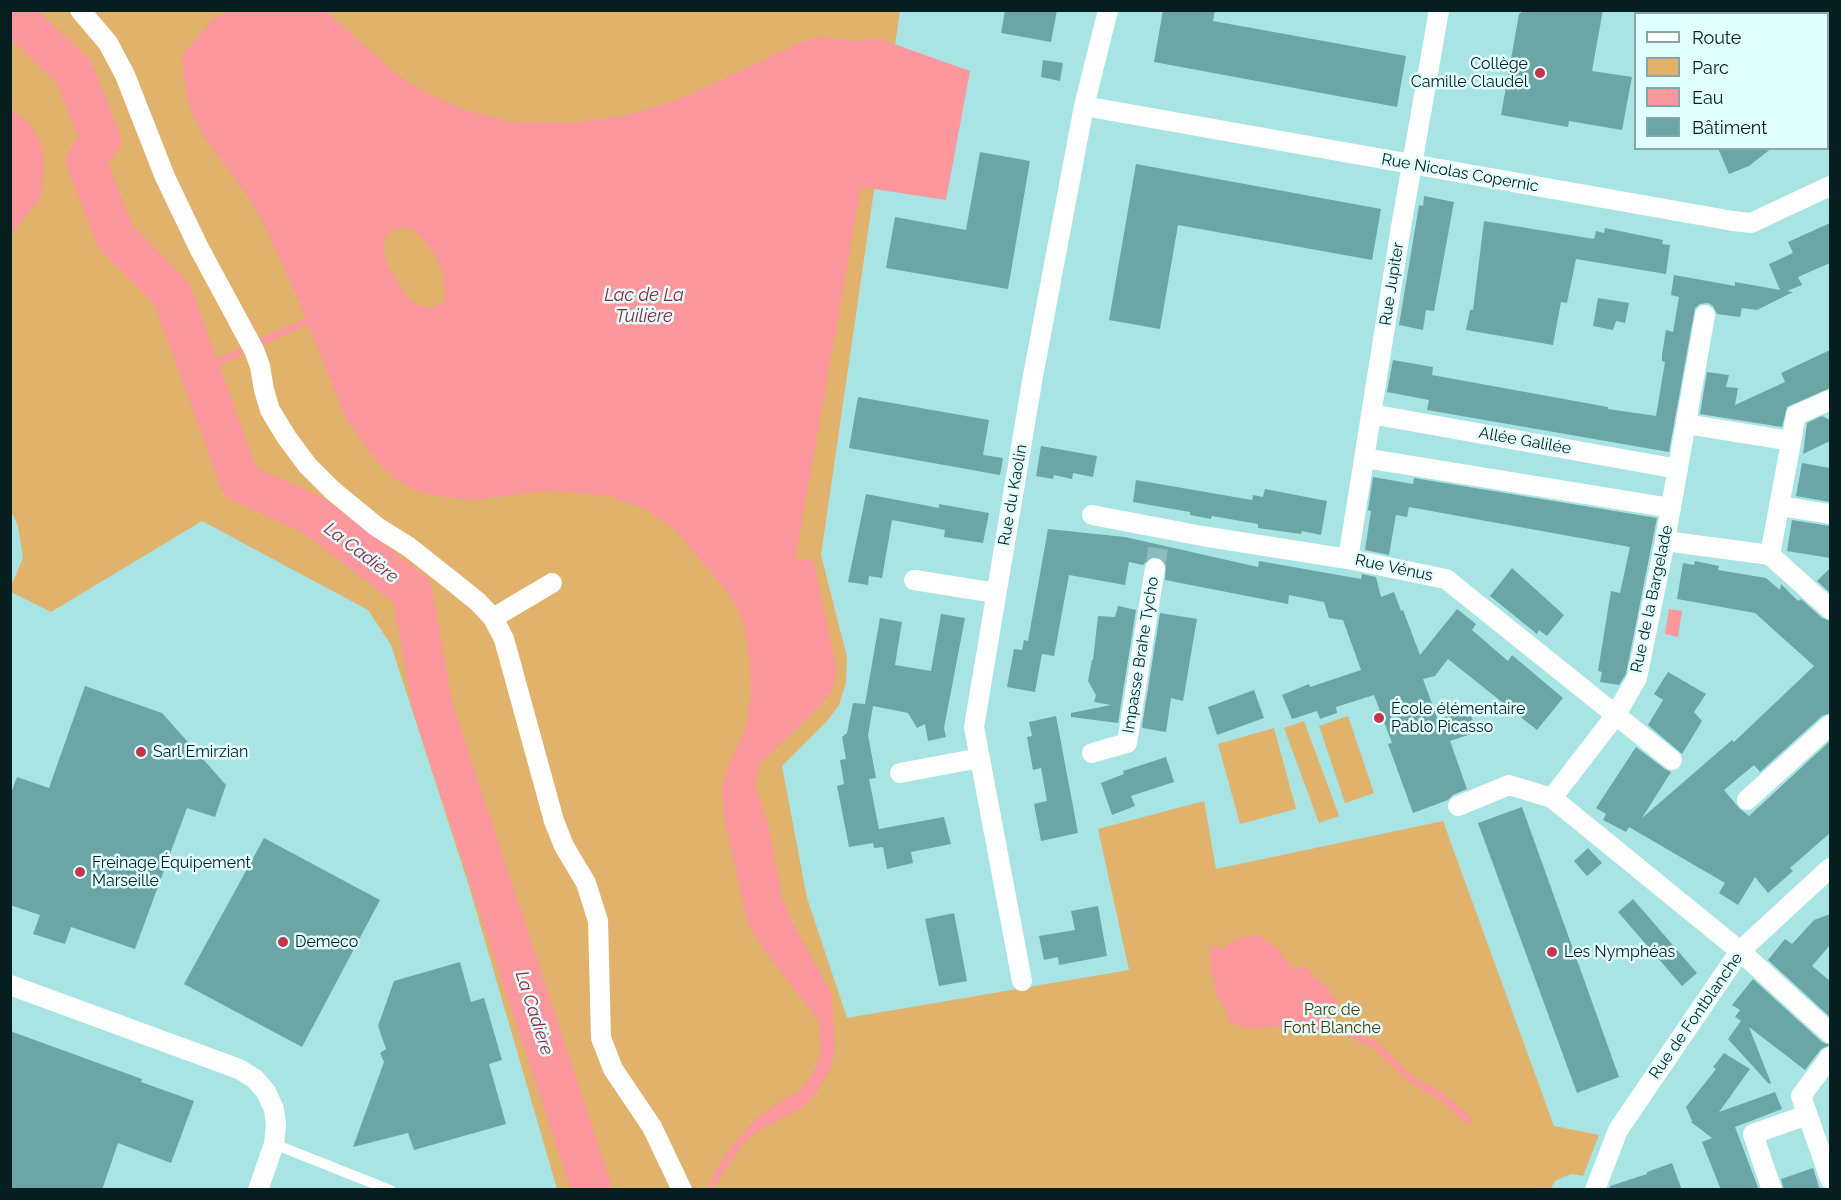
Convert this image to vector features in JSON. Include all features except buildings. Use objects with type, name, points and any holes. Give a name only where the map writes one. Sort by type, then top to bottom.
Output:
[{"type":"street","points":[[80,10],[108,43],[125,75],[165,177],[199,248],[254,350],[270,410],[287,438],[308,466],[332,490],[377,527],[409,547],[478,602],[494,618],[504,639],[554,821],[564,846],[586,883],[598,921],[601,1038],[613,1069],[652,1127],[682,1190]]},
{"type":"street","name":"Rue du Kaolin","points":[[1022,981],[974,727],[1034,376],[1084,105],[1108,10]]},
{"type":"street","name":"Rue Jupiter","points":[[1348,559],[1439,10]]},
{"type":"street","name":"Rue Nicolas Copernic","points":[[1084,105],[1412,165],[1751,222],[1830,186]]},
{"type":"street","name":"Rue de la Bargelade","points":[[1552,798],[1615,716],[1637,678],[1665,541],[1705,315]]},
{"type":"street","points":[[1770,555],[1796,415],[1830,400]]},
{"type":"street","name":"Allée Galilée","points":[[1371,414],[1678,469]]},
{"type":"street","points":[[1686,424],[1791,441]]},
{"type":"street","points":[[1364,459],[1671,508]]},
{"type":"street","points":[[1780,506],[1830,514]]},
{"type":"street","name":"Rue Vénus","points":[[1092,515],[1160,536],[1348,559],[1446,579],[1672,760]]},
{"type":"street","points":[[1665,541],[1770,555],[1830,609]]},
{"type":"street","name":"Impasse Brahe Tycho","points":[[1092,753],[1127,743],[1155,568]]},
{"type":"street","points":[[914,580],[996,593]]},
{"type":"street","points":[[494,618],[552,583]]},
{"type":"street","points":[[1747,800],[1830,725]]},
{"type":"street","points":[[900,773],[980,758]]},
{"type":"street","points":[[1458,806],[1509,784],[1552,798],[1740,951],[1830,1034]]},
{"type":"street","name":"Rue de Fontblanche","points":[[1596,1190],[1618,1130],[1740,951],[1830,868]]},
{"type":"street","points":[[10,985],[239,1069],[255,1079],[270,1100],[276,1125],[274,1144],[258,1190]]},
{"type":"street","points":[[1830,1058],[1801,1096],[1830,1179]]},
{"type":"street","points":[[1772,1190],[1753,1134],[1807,1115]]},
{"type":"lane","points":[[274,1144],[390,1190]]},
{"type":"green space","name":"Parc de Font Blanche","points":[[11,11],[900,11],[821,555],[847,657],[846,683],[839,705],[828,720],[782,766],[807,898],[847,1018],[1129,970],[1098,829],[1204,801],[1216,869],[1443,821],[1554,1126],[1599,1135],[1583,1176],[1572,1174],[1563,1177],[1555,1181],[1550,1190],[557,1189],[469,886],[391,645],[368,610],[202,521],[51,612],[11,592],[11,586],[23,558],[18,526],[11,511]]},
{"type":"green space","points":[[1348,716],[1374,793],[1345,803],[1319,726]]},
{"type":"green space","points":[[1304,721],[1339,816],[1319,823],[1284,728]]},
{"type":"green space","points":[[1274,728],[1296,809],[1240,824],[1218,744]]},
{"type":"water","name":"Lac de La Tuilière","points":[[229,11],[326,11],[396,74],[428,94],[460,108],[509,122],[575,123],[636,113],[685,97],[801,42],[819,37],[855,41],[877,38],[970,71],[946,200],[861,187],[795,561],[813,559],[837,671],[833,689],[820,706],[760,764],[755,786],[768,825],[782,898],[793,924],[832,994],[835,1050],[830,1070],[817,1092],[803,1107],[755,1133],[742,1145],[713,1189],[709,1187],[717,1168],[735,1142],[755,1120],[797,1092],[809,1080],[821,1047],[819,1021],[765,951],[748,924],[725,823],[722,786],[746,728],[751,692],[750,660],[742,617],[727,591],[675,530],[645,509],[613,497],[582,493],[542,491],[474,500],[444,497],[416,491],[393,477],[375,459],[346,419],[294,290],[264,224],[247,195],[206,140],[191,110],[184,81],[182,55],[214,18]],"holes":[[[407,227],[417,233],[438,261],[442,273],[445,288],[444,302],[432,308],[417,305],[406,296],[388,266],[384,250],[385,236],[395,229]]]},
{"type":"water","points":[[11,108],[30,124],[44,156],[41,197],[11,234]]},
{"type":"water","points":[[1669,609],[1682,611],[1678,637],[1665,634]]},
{"type":"water","points":[[1259,936],[1277,948],[1293,969],[1306,966],[1314,977],[1324,983],[1337,1000],[1339,1010],[1323,1030],[1316,1033],[1272,1026],[1259,1029],[1241,1027],[1228,1021],[1225,1008],[1217,997],[1211,971],[1210,948],[1211,945],[1222,949],[1237,939]]},
{"type":"waterway","name":"La Cadière","points":[[10,12],[74,72],[101,140],[86,161],[115,236],[172,294],[240,482],[314,516],[412,591],[432,705],[592,1190]]},
{"type":"waterway","points":[[260,342],[315,318]]},
{"type":"waterway","points":[[200,370],[240,352]]},
{"type":"waterway","points":[[1319,1021],[1374,1044],[1411,1079],[1443,1098],[1468,1120]]},
{"type":"tunnel","points":[[1155,568],[1159,543]]},
{"type":"place","name":"Collège Camille Claudel","points":[[1540,73]]},
{"type":"place","name":"École élémentaire Pablo Picasso","points":[[1379,718]]},
{"type":"place","name":"Sarl Emirzian","points":[[141,752]]},
{"type":"place","name":"Freinage Équipement Marseille","points":[[80,872]]},
{"type":"place","name":"Demeco","points":[[283,942]]},
{"type":"place","name":"Les Nymphéas","points":[[1552,952]]}]
